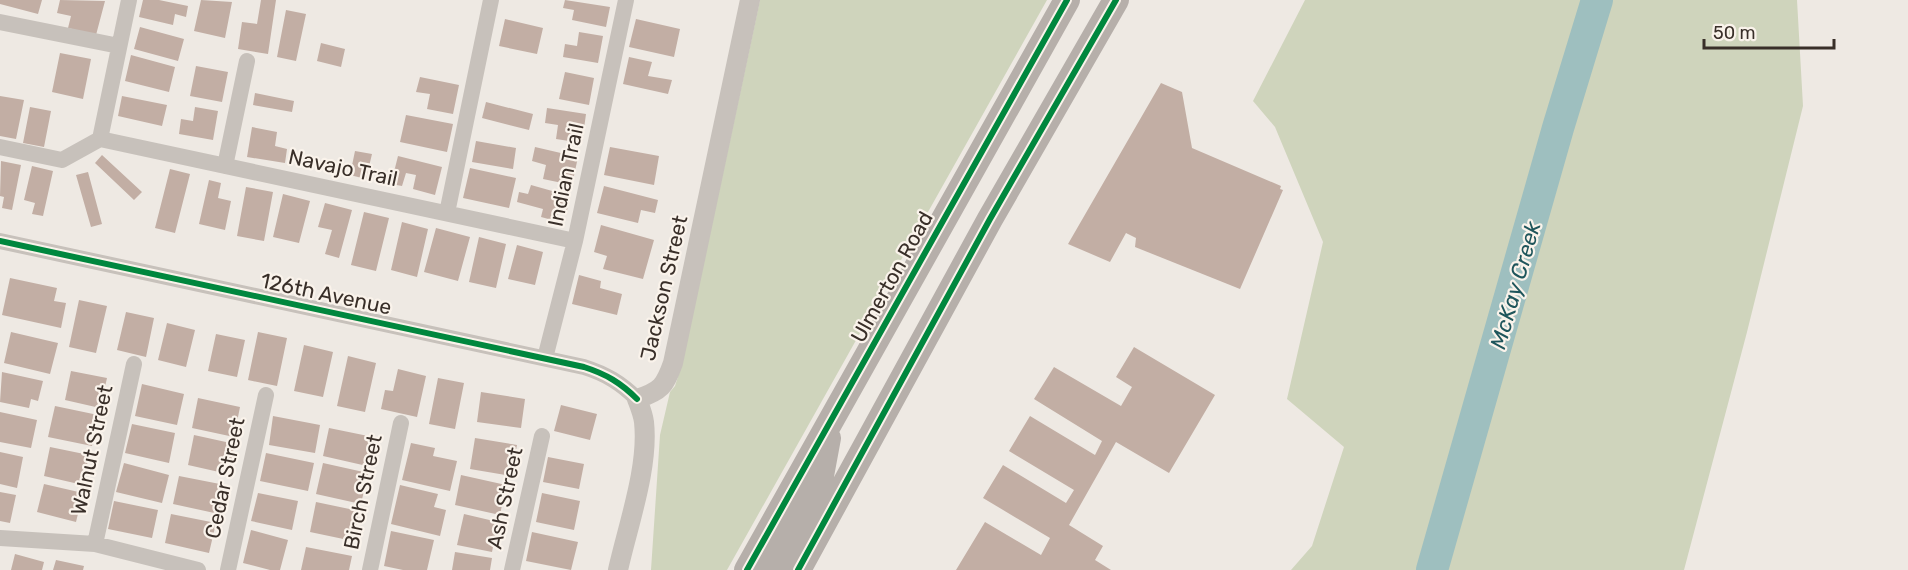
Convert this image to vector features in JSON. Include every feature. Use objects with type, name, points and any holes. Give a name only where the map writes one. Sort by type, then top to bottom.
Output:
[{"type":"main road","name":"Ulmerton Road","points":[[747,570],[1067,0]]},
{"type":"main road","points":[[798,570],[990,219],[1116,0]]},
{"type":"main road","points":[[774,570],[818,492],[832,417]]},
{"type":"street","points":[[0,147],[62,159],[100,139],[129,0]]},
{"type":"street","points":[[447,213],[491,0]]},
{"type":"street","name":"Indian Trail","points":[[545,358],[575,241],[626,0]]},
{"type":"street","name":"Jackson Street","points":[[637,399],[652,394],[666,382],[673,363],[750,0]]},
{"type":"street","points":[[0,22],[120,46]]},
{"type":"street","points":[[225,166],[248,60]]},
{"type":"street","name":"Navajo Trail","points":[[100,139],[575,241]]},
{"type":"street","name":"126th Avenue","points":[[0,241],[545,358],[605,374],[625,386],[637,399]]},
{"type":"street","name":"Walnut Street","points":[[95,544],[134,364]]},
{"type":"street","name":"Cedar Street","points":[[228,570],[266,395]]},
{"type":"street","points":[[618,570],[642,468],[645,444],[644,419],[637,399]]},
{"type":"street","name":"Birch Street","points":[[370,570],[401,423]]},
{"type":"street","name":"Ash Street","points":[[512,570],[542,436]]},
{"type":"street","points":[[0,538],[95,544],[198,570]]},
{"type":"green space","points":[[760,0],[1047,0],[727,570],[651,570],[660,435],[670,392],[675,386],[682,364]]},
{"type":"green space","points":[[1305,0],[1797,0],[1803,106],[1747,332],[1684,570],[1291,570],[1312,546],[1344,447],[1287,399],[1323,242],[1275,127],[1253,101]]},
{"type":"building","points":[[0,0],[42,0],[38,14],[0,4]]},
{"type":"building","points":[[60,0],[105,1],[96,35],[68,28],[71,16],[57,13]]},
{"type":"building","points":[[143,0],[159,0],[188,6],[186,17],[175,14],[173,25],[139,17]]},
{"type":"building","points":[[201,0],[232,2],[225,38],[194,31]]},
{"type":"building","points":[[261,0],[276,0],[268,54],[238,49],[242,22],[257,24]]},
{"type":"building","points":[[565,0],[610,7],[606,27],[572,20],[574,10],[563,8]]},
{"type":"building","points":[[286,10],[306,14],[296,61],[277,57]]},
{"type":"building","points":[[505,19],[543,28],[537,54],[499,46]]},
{"type":"building","points":[[636,19],[680,29],[674,57],[629,47]]},
{"type":"building","points":[[140,27],[184,39],[178,61],[134,49]]},
{"type":"building","points":[[579,32],[603,36],[598,63],[563,57],[565,44],[577,46]]},
{"type":"building","points":[[321,43],[345,49],[341,67],[317,61]]},
{"type":"building","points":[[60,53],[91,59],[83,99],[52,92]]},
{"type":"building","points":[[131,55],[175,67],[169,92],[125,81]]},
{"type":"building","points":[[629,57],[652,62],[648,76],[672,80],[668,94],[623,84]]},
{"type":"building","points":[[196,66],[228,72],[222,102],[190,96]]},
{"type":"building","points":[[565,72],[594,78],[589,105],[559,99]]},
{"type":"building","points":[[420,77],[459,85],[453,114],[427,109],[430,94],[416,92]]},
{"type":"building","points":[[1161,83],[1182,92],[1192,148],[1281,186],[1280,189],[1283,190],[1240,289],[1135,247],[1136,238],[1126,233],[1110,262],[1068,244]]},
{"type":"building","points":[[255,93],[294,101],[292,112],[253,105]]},
{"type":"building","points":[[0,96],[24,100],[16,139],[0,136]]},
{"type":"building","points":[[122,96],[167,105],[162,126],[118,116]]},
{"type":"building","points":[[486,102],[533,114],[529,130],[482,118]]},
{"type":"building","points":[[30,107],[51,111],[44,147],[23,143]]},
{"type":"building","points":[[195,107],[218,111],[213,140],[179,134],[181,119],[193,121]]},
{"type":"building","points":[[547,108],[586,114],[582,143],[556,139],[558,125],[545,123]]},
{"type":"building","points":[[406,115],[453,124],[447,152],[400,142]]},
{"type":"building","points":[[252,127],[277,132],[275,146],[287,149],[285,163],[247,157]]},
{"type":"building","points":[[476,141],[516,148],[513,169],[472,162]]},
{"type":"building","points":[[535,147],[578,157],[572,185],[543,179],[546,165],[532,161]]},
{"type":"building","points":[[610,147],[659,156],[654,185],[604,175]]},
{"type":"building","points":[[355,151],[372,154],[366,179],[350,175]]},
{"type":"building","points":[[102,155],[142,192],[134,200],[95,163]]},
{"type":"building","points":[[398,156],[442,167],[435,195],[413,189],[416,175],[406,173],[402,186],[391,184]]},
{"type":"building","points":[[1,161],[21,165],[12,210],[2,208],[4,197],[0,196]]},
{"type":"building","points":[[32,166],[53,171],[43,216],[32,214],[35,203],[24,200]]},
{"type":"building","points":[[470,168],[516,178],[509,208],[463,198]]},
{"type":"building","points":[[170,169],[190,174],[175,233],[155,228]]},
{"type":"building","points":[[88,172],[102,224],[91,227],[76,175]]},
{"type":"building","points":[[209,180],[221,183],[218,198],[231,201],[225,230],[199,224]]},
{"type":"building","points":[[531,185],[570,196],[566,215],[558,213],[556,221],[541,217],[543,209],[517,202],[519,192],[528,194]]},
{"type":"building","points":[[604,186],[658,200],[655,213],[641,210],[638,223],[597,213]]},
{"type":"building","points":[[246,187],[273,192],[264,241],[237,236]]},
{"type":"building","points":[[283,194],[310,201],[299,243],[273,237]]},
{"type":"building","points":[[325,203],[352,210],[339,258],[325,254],[332,230],[318,227]]},
{"type":"building","points":[[364,212],[389,218],[376,271],[351,265]]},
{"type":"building","points":[[402,222],[428,229],[417,277],[391,270]]},
{"type":"building","points":[[601,225],[654,240],[643,279],[603,269],[607,256],[594,252]]},
{"type":"building","points":[[436,228],[470,237],[458,281],[424,272]]},
{"type":"building","points":[[479,237],[506,244],[496,288],[469,282]]},
{"type":"building","points":[[517,245],[543,252],[535,285],[508,279]]},
{"type":"building","points":[[579,275],[601,281],[600,288],[622,294],[617,315],[572,304]]},
{"type":"building","points":[[10,278],[57,288],[54,301],[66,303],[61,328],[2,315]]},
{"type":"building","points":[[79,300],[107,306],[96,353],[69,347]]},
{"type":"building","points":[[126,312],[154,318],[146,357],[117,350]]},
{"type":"building","points":[[167,323],[195,330],[186,367],[158,360]]},
{"type":"building","points":[[11,332],[58,343],[50,374],[4,363]]},
{"type":"building","points":[[258,332],[287,338],[277,386],[248,380]]},
{"type":"building","points":[[216,334],[245,340],[237,377],[208,371]]},
{"type":"building","points":[[304,345],[333,352],[323,397],[294,391]]},
{"type":"building","points":[[1134,347],[1215,395],[1169,473],[1116,442],[1069,525],[1103,546],[1095,560],[1111,570],[956,570],[985,522],[1041,555],[1050,538],[983,498],[1003,465],[1066,503],[1074,490],[1009,451],[1030,416],[1095,455],[1102,441],[1034,399],[1054,367],[1121,406],[1132,387],[1116,377]]},
{"type":"building","points":[[348,356],[376,363],[365,412],[337,406]]},
{"type":"building","points":[[398,369],[426,376],[417,417],[381,409],[385,390],[393,391]]},
{"type":"building","points":[[71,371],[107,378],[100,408],[65,400]]},
{"type":"building","points":[[2,372],[43,381],[38,401],[31,399],[29,408],[0,402]]},
{"type":"building","points":[[438,378],[464,383],[455,429],[429,424]]},
{"type":"building","points":[[142,384],[184,394],[177,425],[135,416]]},
{"type":"building","points":[[481,392],[525,399],[521,428],[477,422]]},
{"type":"building","points":[[198,398],[240,407],[234,437],[192,428]]},
{"type":"building","points":[[561,405],[597,414],[590,440],[554,431]]},
{"type":"building","points":[[55,406],[98,415],[92,446],[48,437]]},
{"type":"building","points":[[0,412],[37,420],[31,448],[0,442]]},
{"type":"building","points":[[273,416],[320,425],[315,453],[269,445]]},
{"type":"building","points":[[132,424],[175,433],[169,463],[125,453]]},
{"type":"building","points":[[329,428],[373,437],[367,466],[323,456]]},
{"type":"building","points":[[194,435],[235,444],[228,474],[188,465]]},
{"type":"building","points":[[475,438],[517,445],[511,476],[470,469]]},
{"type":"building","points":[[411,443],[435,448],[433,456],[457,461],[450,491],[402,480]]},
{"type":"building","points":[[50,447],[89,455],[83,485],[44,476]]},
{"type":"building","points":[[0,452],[23,457],[17,488],[0,484]]},
{"type":"building","points":[[266,453],[314,463],[308,491],[260,481]]},
{"type":"building","points":[[548,457],[584,464],[579,489],[543,482]]},
{"type":"building","points":[[124,463],[169,475],[162,503],[116,492]]},
{"type":"building","points":[[323,463],[368,473],[361,504],[316,494]]},
{"type":"building","points":[[461,475],[506,485],[500,515],[455,505]]},
{"type":"building","points":[[179,476],[225,485],[219,514],[173,504]]},
{"type":"building","points":[[44,484],[83,493],[76,522],[37,512]]},
{"type":"building","points":[[400,485],[438,494],[434,507],[446,510],[440,536],[391,524]]},
{"type":"building","points":[[0,492],[16,495],[10,523],[0,521]]},
{"type":"building","points":[[258,493],[298,501],[292,530],[251,521]]},
{"type":"building","points":[[542,493],[580,501],[574,530],[536,522]]},
{"type":"building","points":[[114,501],[158,510],[152,538],[108,529]]},
{"type":"building","points":[[316,502],[359,511],[353,541],[310,532]]},
{"type":"building","points":[[171,514],[216,523],[209,553],[165,543]]},
{"type":"building","points":[[464,514],[498,522],[492,552],[457,545]]},
{"type":"building","points":[[251,530],[288,540],[280,570],[270,570],[243,563]]},
{"type":"building","points":[[391,531],[434,540],[427,570],[403,570],[384,566]]},
{"type":"building","points":[[532,532],[578,542],[571,570],[526,561]]},
{"type":"building","points":[[306,547],[352,556],[349,570],[301,570]]},
{"type":"building","points":[[455,552],[492,558],[490,570],[452,570]]},
{"type":"building","points":[[15,554],[44,562],[42,570],[11,570]]},
{"type":"building","points":[[56,560],[84,566],[83,570],[53,570]]},
{"type":"waterway","name":"McKay Creek","points":[[1432,570],[1558,128],[1597,0]]},
{"type":"cycle path","points":[[747,570],[1067,0]]},
{"type":"cycle path","points":[[798,570],[990,219],[1116,0]]},
{"type":"cycle path","points":[[0,241],[584,367],[613,380],[637,399]]}]
